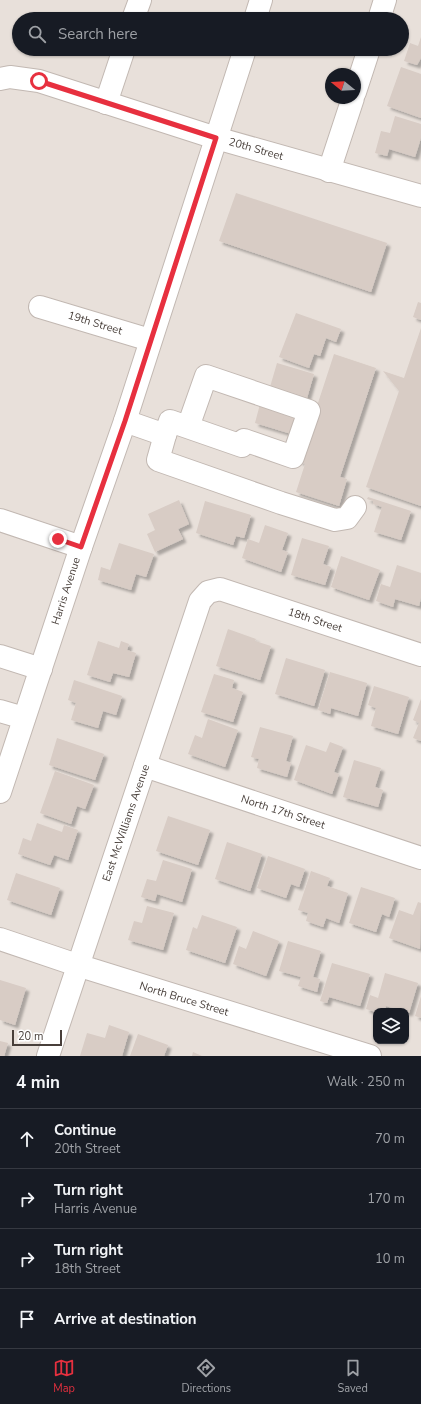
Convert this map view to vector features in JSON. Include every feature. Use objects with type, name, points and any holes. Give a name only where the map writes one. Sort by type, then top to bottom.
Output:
[{"type":"street","points":[[136,12],[140,0]]},
{"type":"street","points":[[257,12],[261,0]]},
{"type":"street","points":[[381,12],[385,0]]},
{"type":"street","points":[[106,103],[122,56]]},
{"type":"street","name":"Harris Avenue","points":[[0,792],[81,547],[125,421],[243,56]]},
{"type":"street","points":[[361,74],[367,56]]},
{"type":"street","name":"20th Street","points":[[0,79],[10,77],[39,81],[216,138],[421,196]]},
{"type":"street","points":[[329,171],[351,104]]},
{"type":"street","name":"19th Street","points":[[40,307],[150,340]]},
{"type":"street","points":[[188,427],[206,376],[308,412],[292,457],[244,440],[242,446],[170,421],[158,460],[281,503],[335,520],[347,518],[355,507]]},
{"type":"street","points":[[125,421],[165,435]]},
{"type":"street","points":[[0,520],[81,547]]},
{"type":"street","name":"18th Street","points":[[208,592],[220,589],[421,655]]},
{"type":"street","name":"East McWilliams Avenue","points":[[48,1056],[200,601],[208,592]]},
{"type":"street","points":[[0,656],[41,669]]},
{"type":"street","points":[[0,711],[24,718]]},
{"type":"street","name":"North 17th Street","points":[[145,766],[421,858]]},
{"type":"street","name":"North Bruce Street","points":[[0,939],[77,966],[370,1056]]},
{"type":"shaded area","points":[[0,0],[421,0],[421,1056],[0,1056]]},
{"type":"building","points":[[421,37],[421,58],[417,65],[404,61],[406,56],[409,56],[410,43],[418,46]]},
{"type":"building","points":[[401,67],[421,74],[421,118],[387,106]]},
{"type":"building","points":[[395,116],[421,124],[421,138],[415,157],[389,149],[387,156],[375,153],[381,131],[390,133]]},
{"type":"building","points":[[236,193],[387,243],[371,292],[219,241]]},
{"type":"building","points":[[418,302],[421,303],[421,320],[413,317]]},
{"type":"building","points":[[296,313],[341,329],[336,342],[326,338],[320,356],[314,354],[309,368],[279,357]]},
{"type":"building","points":[[421,328],[421,506],[366,487],[399,391],[383,371],[404,378]]},
{"type":"building","points":[[334,354],[376,368],[340,477],[347,479],[339,506],[296,492],[305,464],[299,461]]},
{"type":"building","points":[[277,363],[314,374],[307,398],[270,387]]},
{"type":"building","points":[[260,404],[304,417],[298,436],[255,423]]},
{"type":"building","points":[[368,497],[411,511],[401,540],[374,532],[382,507],[373,504],[373,501],[367,499]]},
{"type":"building","points":[[179,500],[189,524],[178,529],[183,539],[155,552],[147,534],[155,530],[148,514]]},
{"type":"building","points":[[205,501],[251,515],[244,538],[236,536],[233,545],[196,533]]},
{"type":"building","points":[[265,525],[288,533],[282,550],[288,552],[281,572],[242,558],[248,539],[259,543]]},
{"type":"building","points":[[302,538],[329,546],[323,564],[331,567],[325,585],[291,575]]},
{"type":"building","points":[[119,543],[154,554],[146,577],[136,574],[131,590],[98,580],[101,567],[110,570]]},
{"type":"building","points":[[341,556],[380,570],[369,600],[331,587]]},
{"type":"building","points":[[397,565],[421,573],[421,598],[419,606],[395,599],[393,607],[376,601],[381,584],[390,587]]},
{"type":"building","points":[[228,629],[256,639],[255,641],[271,646],[260,680],[216,666]]},
{"type":"building","points":[[98,641],[119,648],[121,641],[129,644],[127,650],[136,653],[129,677],[113,673],[110,682],[87,675]]},
{"type":"building","points":[[286,658],[325,670],[314,706],[275,694]]},
{"type":"building","points":[[330,672],[367,683],[358,716],[331,708],[330,714],[318,710]]},
{"type":"building","points":[[214,674],[234,680],[232,688],[243,692],[233,722],[201,712]]},
{"type":"building","points":[[74,680],[122,696],[116,715],[103,711],[98,728],[71,720],[76,703],[68,700]]},
{"type":"building","points":[[374,686],[409,697],[398,734],[371,726],[376,708],[368,705]]},
{"type":"building","points":[[421,699],[421,741],[413,738],[419,723],[413,720]]},
{"type":"building","points":[[208,719],[238,730],[225,767],[188,754],[195,735],[202,738]]},
{"type":"building","points":[[260,727],[293,736],[286,761],[291,763],[287,777],[257,768],[259,759],[251,757]]},
{"type":"building","points":[[57,738],[104,754],[95,780],[49,765]]},
{"type":"building","points":[[330,742],[343,747],[334,772],[339,774],[332,794],[294,780],[306,745],[326,752]]},
{"type":"building","points":[[354,760],[381,768],[375,787],[383,790],[378,807],[343,797]]},
{"type":"building","points":[[55,771],[94,785],[85,809],[77,806],[71,824],[40,813]]},
{"type":"building","points":[[168,816],[210,830],[198,865],[156,851]]},
{"type":"building","points":[[37,823],[62,832],[64,825],[78,830],[68,860],[54,855],[50,865],[18,854],[23,838],[31,841]]},
{"type":"building","points":[[227,842],[262,854],[250,891],[215,879]]},
{"type":"building","points":[[268,856],[305,869],[299,887],[291,884],[286,898],[257,888]]},
{"type":"building","points":[[163,860],[192,869],[182,902],[157,894],[155,901],[141,897],[147,879],[156,881]]},
{"type":"building","points":[[311,871],[330,878],[327,886],[348,893],[339,923],[326,918],[323,927],[306,921],[308,913],[298,910]]},
{"type":"building","points":[[16,873],[60,888],[51,915],[7,900]]},
{"type":"building","points":[[361,887],[395,898],[389,917],[382,914],[376,932],[349,923]]},
{"type":"building","points":[[418,902],[421,903],[420,949],[389,938],[399,910],[413,915]]},
{"type":"building","points":[[147,906],[174,913],[163,950],[128,940],[134,921],[142,923]]},
{"type":"building","points":[[202,915],[237,927],[225,963],[186,950],[193,927],[197,929]]},
{"type":"building","points":[[253,931],[279,941],[266,976],[233,964],[239,946],[246,949]]},
{"type":"building","points":[[288,941],[321,951],[313,977],[320,979],[317,992],[298,986],[301,977],[279,971]]},
{"type":"building","points":[[332,963],[370,974],[360,1006],[329,997],[327,1003],[320,1001]]},
{"type":"building","points":[[385,973],[418,983],[409,1013],[409,1008],[393,1008],[386,1006],[386,1008],[373,1008],[373,1011],[366,1009],[370,995],[378,998]]},
{"type":"building","points":[[0,980],[26,988],[15,1025],[0,1020]]},
{"type":"building","points":[[421,996],[421,1018],[415,1016]]},
{"type":"building","points":[[109,1025],[129,1032],[122,1056],[80,1056],[87,1033],[105,1038]]},
{"type":"building","points":[[138,1034],[168,1045],[164,1056],[130,1056]]},
{"type":"building","points":[[0,1041],[8,1043],[4,1056],[0,1056]]},
{"type":"building","points":[[193,1052],[202,1056],[192,1056]]},
{"type":"route","points":[[39,81],[216,138],[125,421],[81,547],[58,539]]}]
